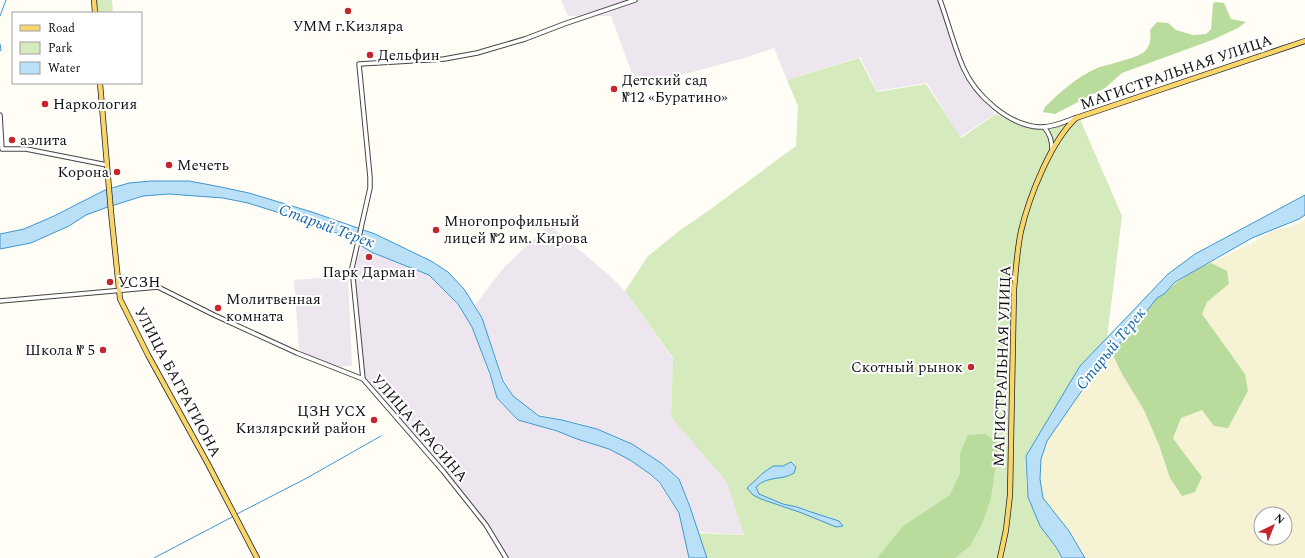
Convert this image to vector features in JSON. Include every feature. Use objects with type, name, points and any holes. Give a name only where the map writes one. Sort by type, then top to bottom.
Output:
[{"type":"main road","points":[[94,0],[95,12]]},
{"type":"main road","name":"МАГИСТРАЛЬНАЯ УЛИЦА","points":[[1000,558],[1006,530],[1010,495],[1014,289],[1017,258],[1021,231],[1028,209],[1052,150],[1068,125],[1076,118],[1305,41]]},
{"type":"main road","points":[[100,84],[107,164]]},
{"type":"main road","name":"УЛИЦА БАГРАТИОНА","points":[[107,164],[120,299],[148,355],[208,464],[257,558]]},
{"type":"street","points":[[363,379],[352,268],[370,188],[359,64],[444,59],[477,53],[524,39],[635,0]]},
{"type":"street","points":[[940,0],[963,67],[979,91],[999,112],[1012,119],[1031,126],[1044,127],[1076,118]]},
{"type":"street","points":[[0,114],[2,149],[26,149],[107,164]]},
{"type":"street","points":[[1044,127],[1050,134],[1052,150]]},
{"type":"street","name":"УЛИЦА КРАСИНА","points":[[120,291],[158,287],[214,315],[297,353],[363,379],[443,471],[486,525],[506,558]]},
{"type":"street","points":[[0,301],[120,291]]},
{"type":"shaded area","points":[[561,0],[942,0],[949,17],[963,75],[995,114],[960,137],[927,83],[877,91],[860,57],[787,80],[774,48],[748,57],[637,87],[611,16],[568,16]]},
{"type":"shaded area","points":[[1305,219],[1305,558],[1086,558],[1069,530],[1043,498],[1039,479],[1042,458],[1047,441],[1086,385],[1092,372],[1104,357],[1127,337],[1157,298],[1164,294],[1176,282],[1272,231],[1299,224]]},
{"type":"shaded area","points":[[550,225],[610,276],[625,291],[673,359],[671,417],[728,482],[744,535],[699,532],[679,478],[661,463],[629,442],[596,428],[539,415],[513,397],[504,380],[482,318],[475,305],[505,266]]},
{"type":"shaded area","points":[[362,246],[371,252],[429,275],[459,306],[472,326],[497,398],[517,420],[609,449],[629,459],[649,474],[660,485],[679,514],[689,558],[507,558],[489,527],[365,381],[354,267]]},
{"type":"shaded area","points":[[348,276],[352,366],[333,367],[299,350],[294,280]]},
{"type":"green space","points":[[96,0],[112,0],[113,11],[98,12]]},
{"type":"green space","points":[[1215,2],[1224,3],[1231,19],[1246,22],[1238,28],[1212,40],[1122,73],[1105,88],[1055,114],[1043,112],[1045,107],[1069,85],[1083,76],[1097,68],[1143,53],[1150,43],[1150,30],[1157,22],[1168,23],[1176,30],[1193,35],[1206,34],[1211,29],[1213,4]]},
{"type":"green space","points":[[859,58],[877,92],[926,84],[961,138],[996,114],[1012,122],[1045,131],[1080,119],[1122,216],[1107,338],[1081,365],[1025,457],[1027,493],[1041,527],[1053,543],[1061,558],[707,558],[698,533],[744,535],[727,482],[671,417],[673,358],[625,291],[648,256],[679,231],[796,146],[798,106],[787,80]]},
{"type":"green space","points":[[1211,263],[1227,271],[1229,284],[1207,302],[1202,314],[1245,374],[1248,391],[1228,428],[1214,426],[1202,410],[1181,418],[1173,438],[1202,477],[1195,492],[1182,496],[1170,478],[1159,445],[1144,410],[1122,374],[1111,351],[1131,331],[1157,298],[1176,283]]},
{"type":"green space","points":[[985,434],[999,444],[991,498],[982,524],[970,546],[955,558],[877,558],[903,526],[950,495],[960,473],[960,453],[968,435]]},
{"type":"water","name":"Старый Терек","points":[[151,181],[189,181],[216,186],[249,193],[312,212],[375,234],[431,261],[448,272],[464,289],[482,318],[503,381],[513,396],[539,416],[597,429],[632,444],[661,463],[679,479],[707,558],[689,558],[679,513],[660,483],[650,474],[630,460],[609,449],[557,431],[518,420],[497,398],[490,374],[472,327],[458,304],[429,275],[371,252],[351,239],[312,223],[248,203],[223,198],[169,194],[143,196],[105,208],[86,215],[69,226],[31,243],[0,249],[0,234],[24,229],[54,216],[105,190],[129,183]]},
{"type":"water","name":"Старый Терек","points":[[1305,195],[1305,215],[1299,219],[1252,238],[1175,282],[1164,294],[1157,298],[1126,337],[1091,373],[1085,386],[1047,441],[1041,459],[1040,479],[1043,498],[1069,531],[1085,558],[1062,558],[1056,547],[1040,526],[1028,497],[1026,456],[1080,366],[1168,274],[1195,254]]},
{"type":"water","points":[[791,462],[796,467],[794,473],[785,477],[770,479],[761,483],[756,487],[759,494],[783,504],[839,521],[843,526],[836,527],[802,513],[761,499],[753,495],[747,488],[773,466],[783,466]]},
{"type":"waterway","points":[[0,16],[6,0]]},
{"type":"waterway","points":[[0,44],[0,51]]},
{"type":"waterway","points":[[237,514],[305,479],[381,436]]},
{"type":"waterway","points":[[154,558],[232,517]]},
{"type":"place","name":"УММ г.Кизляра","points":[[348,11]]},
{"type":"place","name":"Дельфин","points":[[370,55]]},
{"type":"place","name":"Детский сад №12 «Буратино»","points":[[614,89]]},
{"type":"place","name":"Наркология","points":[[45,104]]},
{"type":"place","name":"аэлита","points":[[12,140]]},
{"type":"place","name":"Мечеть","points":[[169,165]]},
{"type":"place","name":"Корона","points":[[117,172]]},
{"type":"place","name":"Многопрофильный лицей №2 им. Кирова","points":[[436,230]]},
{"type":"place","name":"Парк Дарман","points":[[369,257]]},
{"type":"place","name":"УСЗН","points":[[110,282]]},
{"type":"place","name":"Молитвенная комната","points":[[218,308]]},
{"type":"place","name":"Школа № 5","points":[[103,350]]},
{"type":"place","name":"Скотный рынок","points":[[971,367]]},
{"type":"place","name":"ЦЗН УСХ Кизлярский район","points":[[374,420]]}]
